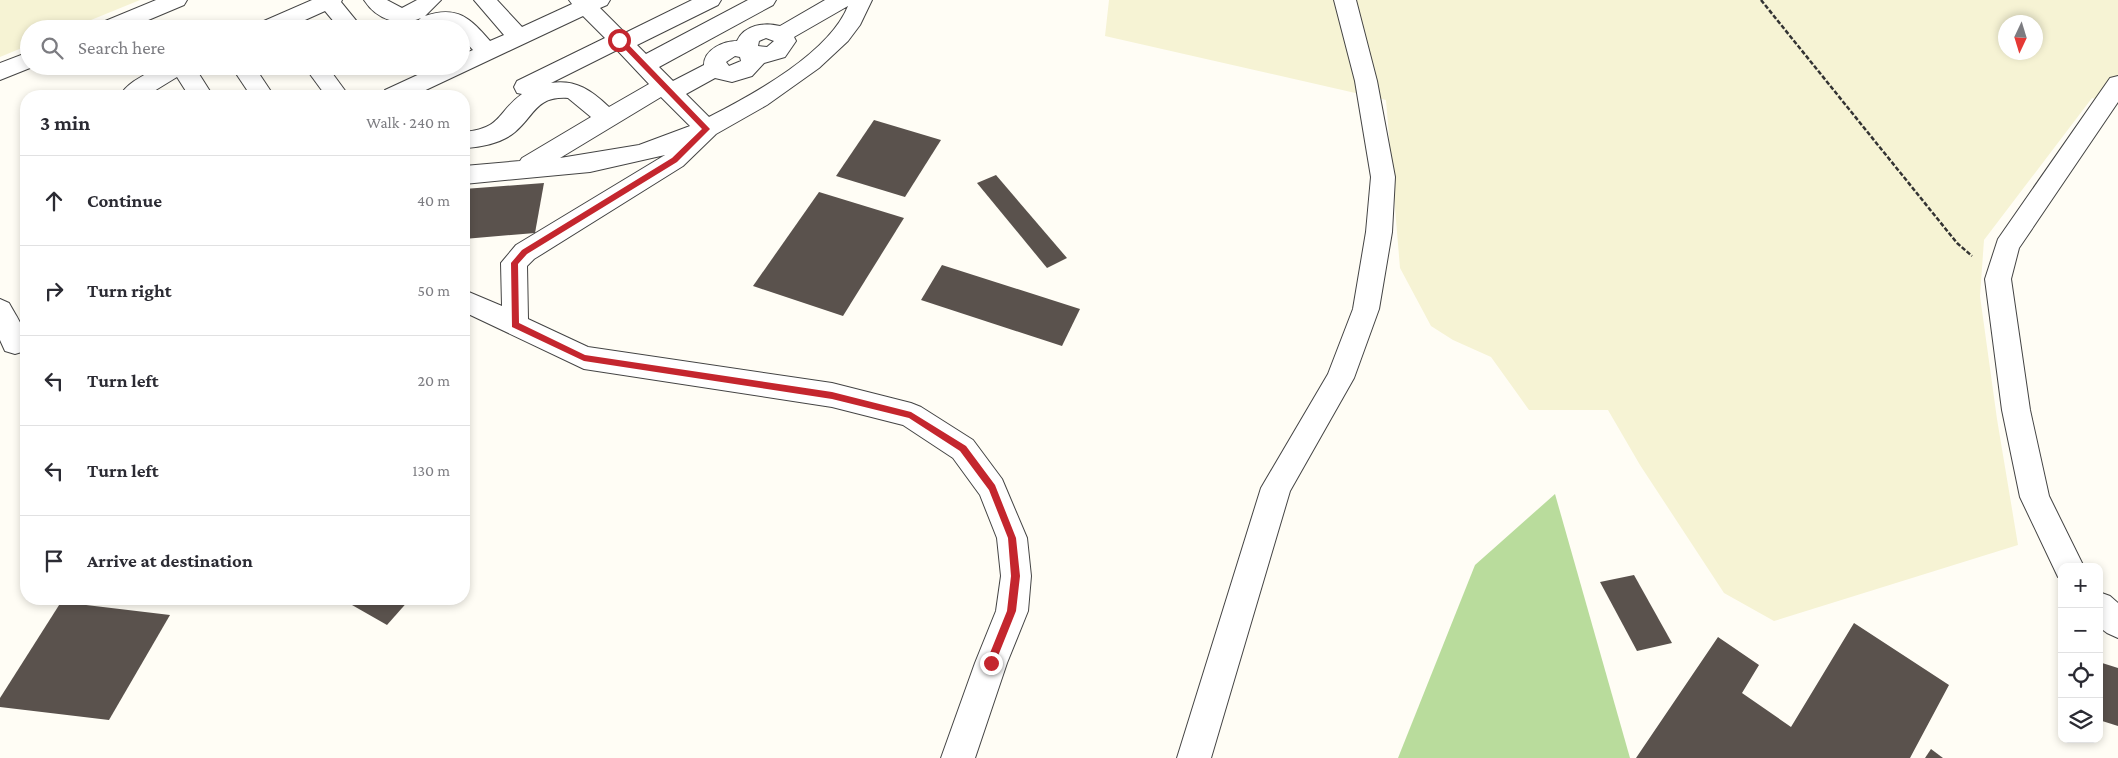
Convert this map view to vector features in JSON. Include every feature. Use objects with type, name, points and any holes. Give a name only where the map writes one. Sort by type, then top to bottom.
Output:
[{"type":"street","points":[[128,20],[176,0]]},
{"type":"street","points":[[376,0],[389,14],[401,16],[421,9],[430,0]]},
{"type":"street","points":[[485,0],[519,38]]},
{"type":"street","points":[[525,87],[551,65],[621,41],[710,0]]},
{"type":"street","points":[[644,65],[765,0]]},
{"type":"street","points":[[1194,758],[1276,488],[1340,378],[1366,310],[1379,232],[1383,177],[1366,80],[1345,0]]},
{"type":"street","points":[[290,20],[330,1],[345,20]]},
{"type":"street","points":[[470,60],[519,38],[589,2],[621,41],[706,129]]},
{"type":"street","points":[[524,169],[607,119],[667,89],[716,68],[728,74],[744,72],[753,62],[750,52],[746,48],[746,42],[756,33],[771,30],[781,35],[849,4]]},
{"type":"street","points":[[470,174],[595,162],[661,147],[706,129],[815,62],[838,41],[849,4]]},
{"type":"street","points":[[434,20],[437,18],[453,18],[456,20]]},
{"type":"street","points":[[470,33],[487,52]]},
{"type":"street","points":[[0,72],[20,64]]},
{"type":"street","points":[[138,90],[164,75]]},
{"type":"street","points":[[186,75],[197,90]]},
{"type":"street","points":[[253,81],[266,75]]},
{"type":"street","points":[[323,75],[334,90]]},
{"type":"street","points":[[413,90],[441,75]]},
{"type":"street","points":[[2067,563],[2035,497],[2016,410],[1998,279],[2007,246],[2118,84]]},
{"type":"street","points":[[470,139],[484,138],[502,130],[514,120],[525,104],[549,92],[566,90],[576,92],[607,119]]},
{"type":"street","points":[[515,324],[514,263],[525,252],[674,160],[706,129]]},
{"type":"street","points":[[470,303],[584,358],[832,395],[911,415],[963,449],[992,488],[1012,538],[1016,576],[1012,611],[991,663],[958,758]]},
{"type":"street","points":[[0,310],[15,343]]},
{"type":"street","points":[[2101,608],[2118,623]]},
{"type":"path","points":[[1761,0],[1957,243],[1998,279]]},
{"type":"shaded area","points":[[0,0],[140,0],[91,20],[20,20],[20,49],[0,57]]},
{"type":"shaded area","points":[[1109,0],[2118,0],[2118,105],[2092,98],[1984,240],[1980,296],[1997,419],[2018,545],[1774,621],[1724,593],[1640,465],[1608,410],[1529,410],[1491,357],[1453,340],[1431,326],[1400,268],[1386,100],[1105,36]]},
{"type":"green space","points":[[1555,494],[1630,758],[1398,758],[1475,565]]},
{"type":"building","points":[[874,120],[941,140],[905,197],[836,176]]},
{"type":"building","points":[[996,175],[1067,258],[1047,268],[977,183]]},
{"type":"building","points":[[544,183],[535,233],[470,238],[470,189]]},
{"type":"building","points":[[819,192],[904,218],[843,316],[753,286]]},
{"type":"building","points":[[942,265],[1080,309],[1062,346],[921,300]]},
{"type":"building","points":[[1634,575],[1672,643],[1637,651],[1600,582]]},
{"type":"building","points":[[59,605],[86,605],[170,615],[109,720],[0,707],[0,698]]},
{"type":"building","points":[[352,605],[405,605],[387,625]]},
{"type":"building","points":[[1854,623],[1949,685],[1910,758],[1636,758],[1718,637],[1759,665],[1742,693],[1791,727]]},
{"type":"building","points":[[2103,663],[2118,668],[2118,726],[2103,721]]},
{"type":"building","points":[[1931,749],[1943,758],[1925,758]]},
{"type":"route","points":[[619,40],[706,129],[674,160],[525,252],[514,263],[515,324],[584,358],[832,395],[911,415],[963,449],[992,488],[1012,538],[1016,576],[1012,611],[991,663]]}]
